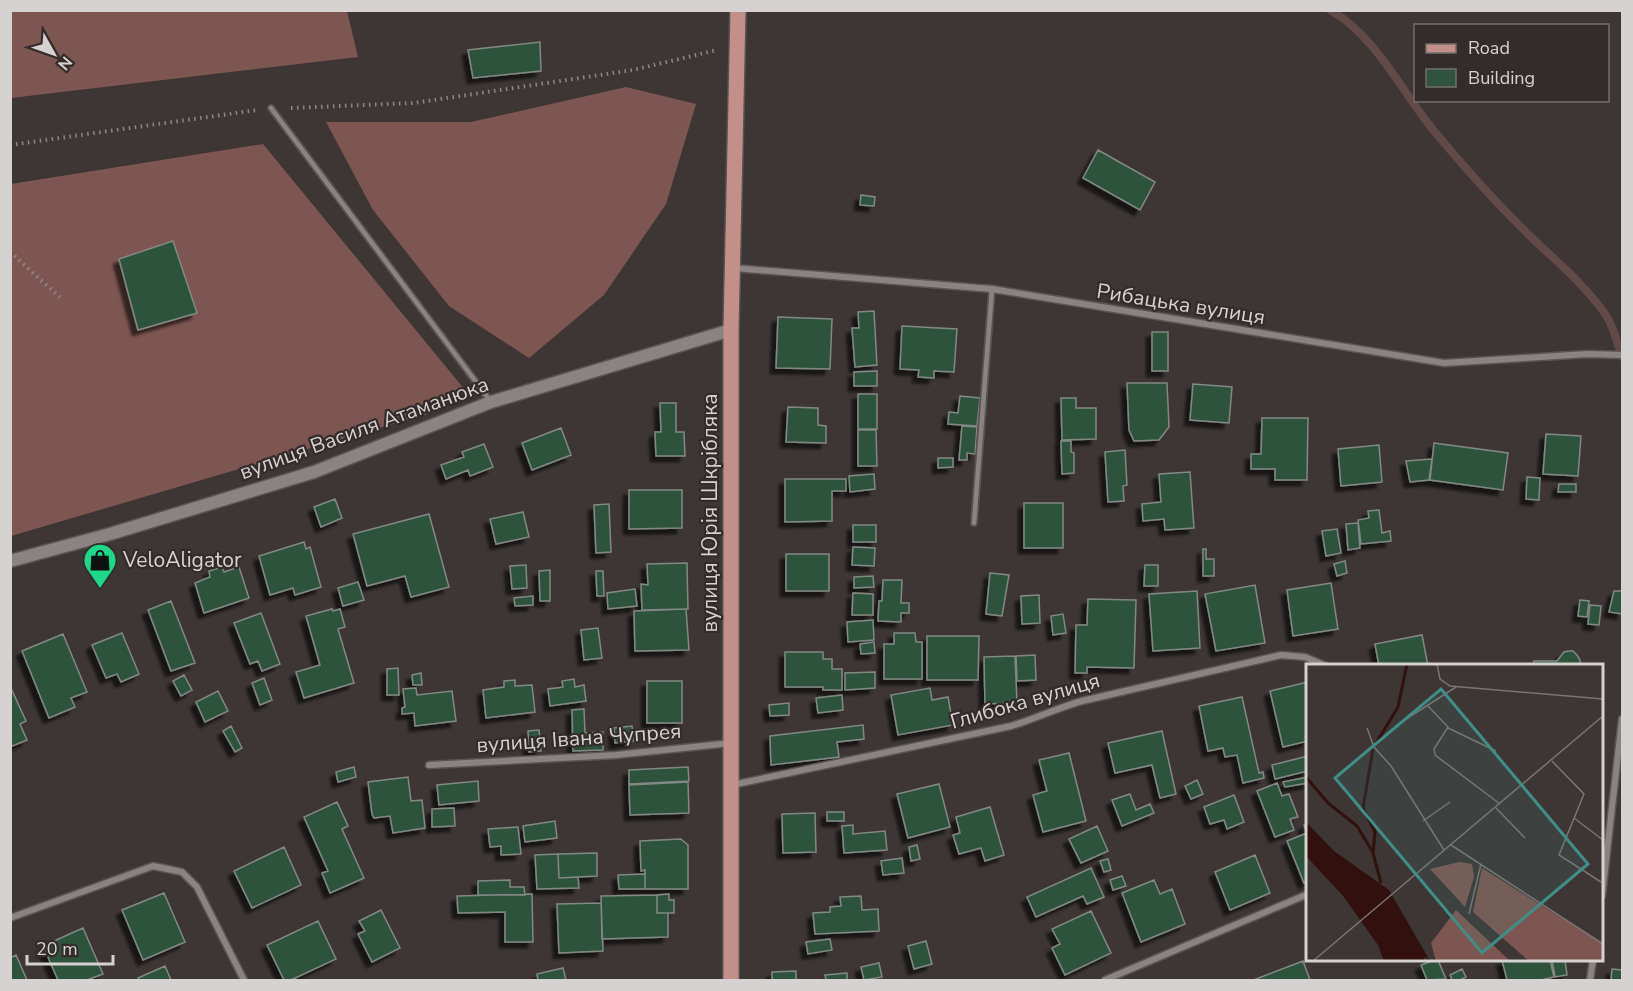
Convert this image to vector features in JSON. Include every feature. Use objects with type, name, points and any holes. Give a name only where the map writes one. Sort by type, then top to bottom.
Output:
[{"type":"main road","name":"вулиця Юрія Шкрібляка","points":[[731,981],[731,330],[738,10]]},
{"type":"street","name":"Рибацька вулиця","points":[[733,268],[992,289],[1444,363],[1578,355],[1623,355]]},
{"type":"street","name":"вулиця Василя Атаманюка","points":[[10,561],[110,534],[314,472],[491,402],[731,330]]},
{"type":"street","name":"Глибока вулиця","points":[[731,786],[1011,726],[1082,701],[1264,658],[1297,655],[1321,664]]},
{"type":"street","points":[[1603,878],[1605,841],[1623,719]]},
{"type":"street","name":"вулиця Івана Чупрея","points":[[429,765],[616,755],[731,742]]},
{"type":"street","points":[[10,918],[153,866],[182,872],[197,887],[244,981]]},
{"type":"street","points":[[1105,981],[1306,895]]},
{"type":"street","points":[[1590,981],[1593,961]]},
{"type":"lane","points":[[271,108],[491,402]]},
{"type":"lane","points":[[974,523],[992,289]]},
{"type":"path","points":[[10,145],[271,108],[414,103],[633,70],[738,45]]},
{"type":"path","points":[[10,252],[63,300]]},
{"type":"shaded area","points":[[10,11],[347,11],[358,57],[11,98]]},
{"type":"shaded area","points":[[626,87],[696,104],[666,204],[604,295],[529,358],[449,306],[373,210],[326,122],[471,122]]},
{"type":"shaded area","points":[[263,144],[465,390],[430,413],[11,536],[11,184]]},
{"type":"building","points":[[540,42],[541,71],[473,78],[468,50]]},
{"type":"building","points":[[1098,150],[1155,182],[1140,210],[1083,178]]},
{"type":"building","points":[[861,195],[875,197],[874,206],[860,205]]},
{"type":"building","points":[[173,241],[197,313],[138,330],[119,259]]},
{"type":"building","points":[[874,311],[877,365],[855,367],[852,328],[859,328],[858,312]]},
{"type":"building","points":[[778,317],[832,319],[830,369],[776,368]]},
{"type":"building","points":[[902,326],[957,329],[954,372],[934,371],[934,378],[918,377],[919,370],[900,369]]},
{"type":"building","points":[[1152,332],[1168,332],[1168,371],[1152,371]]},
{"type":"building","points":[[877,371],[877,386],[854,386],[854,372]]},
{"type":"building","points":[[1127,383],[1167,383],[1169,427],[1159,440],[1134,441],[1129,430]]},
{"type":"building","points":[[1193,384],[1232,387],[1229,423],[1190,420]]},
{"type":"building","points":[[858,394],[877,394],[877,429],[858,429]]},
{"type":"building","points":[[960,396],[980,398],[977,426],[948,424],[949,412],[958,413]]},
{"type":"building","points":[[1061,398],[1076,398],[1076,408],[1096,408],[1096,439],[1062,440]]},
{"type":"building","points":[[660,403],[676,403],[676,432],[684,432],[685,456],[656,456],[655,432],[661,432]]},
{"type":"building","points":[[788,407],[818,408],[818,425],[826,426],[826,443],[786,442]]},
{"type":"building","points":[[1262,418],[1308,418],[1307,480],[1275,480],[1275,469],[1251,469],[1251,454],[1261,454]]},
{"type":"building","points":[[962,426],[977,427],[975,454],[967,453],[967,460],[959,460]]},
{"type":"building","points":[[561,428],[571,455],[532,470],[522,443]]},
{"type":"building","points":[[858,430],[876,430],[877,466],[858,466]]},
{"type":"building","points":[[1546,434],[1581,436],[1578,476],[1543,474]]},
{"type":"building","points":[[1061,441],[1071,441],[1071,452],[1074,453],[1074,473],[1062,474]]},
{"type":"building","points":[[1434,443],[1508,453],[1503,490],[1430,480]]},
{"type":"building","points":[[484,444],[493,467],[470,476],[468,470],[446,479],[441,465],[464,457],[462,452]]},
{"type":"building","points":[[1379,445],[1382,482],[1341,486],[1338,449]]},
{"type":"building","points":[[1125,450],[1127,485],[1123,486],[1124,501],[1108,502],[1105,452]]},
{"type":"building","points":[[938,458],[953,458],[953,467],[938,468]]},
{"type":"building","points":[[1432,459],[1429,480],[1410,482],[1406,461]]},
{"type":"building","points":[[1190,472],[1194,528],[1165,530],[1164,519],[1143,521],[1142,504],[1161,502],[1159,474]]},
{"type":"building","points":[[874,474],[875,489],[850,492],[849,476]]},
{"type":"building","points":[[1527,477],[1540,478],[1539,500],[1526,499]]},
{"type":"building","points":[[785,479],[846,479],[846,491],[832,491],[832,521],[785,522]]},
{"type":"building","points":[[1559,484],[1576,484],[1576,492],[1558,492]]},
{"type":"building","points":[[629,490],[682,490],[682,528],[629,529]]},
{"type":"building","points":[[335,499],[342,518],[321,527],[314,507]]},
{"type":"building","points":[[1024,503],[1063,503],[1063,548],[1024,548]]},
{"type":"building","points":[[609,504],[611,552],[596,553],[594,505]]},
{"type":"building","points":[[1379,510],[1382,533],[1390,531],[1391,541],[1361,544],[1358,520],[1369,518],[1368,511]]},
{"type":"building","points":[[523,512],[529,537],[496,544],[490,519]]},
{"type":"building","points":[[429,514],[449,587],[411,597],[405,576],[367,586],[353,534]]},
{"type":"building","points":[[1358,523],[1360,548],[1348,550],[1346,524]]},
{"type":"building","points":[[853,525],[876,525],[876,542],[853,542]]},
{"type":"building","points":[[1337,529],[1341,553],[1326,556],[1322,531]]},
{"type":"building","points":[[304,542],[306,549],[310,547],[321,587],[295,595],[293,588],[270,595],[259,556]]},
{"type":"building","points":[[853,547],[875,548],[874,566],[852,565]]},
{"type":"building","points":[[1203,549],[1206,549],[1206,559],[1214,559],[1214,576],[1203,576]]},
{"type":"building","points":[[786,554],[829,554],[829,591],[786,591]]},
{"type":"building","points":[[1345,561],[1347,573],[1337,576],[1334,564]]},
{"type":"building","points":[[687,563],[688,609],[642,610],[641,584],[648,585],[647,564]]},
{"type":"building","points":[[526,565],[527,588],[512,589],[510,566]]},
{"type":"building","points":[[1145,565],[1158,565],[1158,586],[1144,586]]},
{"type":"building","points":[[222,567],[224,572],[239,567],[249,598],[204,613],[195,583],[210,577],[209,571]]},
{"type":"building","points":[[550,570],[550,601],[540,601],[539,571]]},
{"type":"building","points":[[596,571],[603,571],[604,596],[597,596]]},
{"type":"building","points":[[990,573],[1009,575],[1002,616],[986,614]]},
{"type":"building","points":[[873,576],[874,587],[854,588],[854,577]]},
{"type":"building","points":[[883,580],[902,580],[901,603],[909,603],[909,613],[901,613],[901,622],[878,621]]},
{"type":"building","points":[[358,582],[364,600],[343,606],[338,588]]},
{"type":"building","points":[[1331,583],[1338,629],[1293,636],[1287,590]]},
{"type":"building","points":[[1255,585],[1265,643],[1216,651],[1205,594]]},
{"type":"building","points":[[635,589],[637,606],[608,609],[607,593]]},
{"type":"building","points":[[1197,591],[1200,648],[1153,651],[1149,594]]},
{"type":"building","points":[[1614,591],[1622,591],[1622,614],[1609,612]]},
{"type":"building","points":[[853,593],[873,594],[873,615],[852,615]]},
{"type":"building","points":[[1039,595],[1040,623],[1022,624],[1021,596]]},
{"type":"building","points":[[533,596],[533,605],[515,606],[514,598]]},
{"type":"building","points":[[1088,599],[1136,600],[1134,668],[1087,667],[1087,673],[1075,673],[1076,625],[1087,625]]},
{"type":"building","points":[[1580,600],[1589,601],[1587,617],[1578,616]]},
{"type":"building","points":[[171,601],[195,663],[171,671],[148,610]]},
{"type":"building","points":[[1590,605],[1601,606],[1599,625],[1588,624]]},
{"type":"building","points":[[332,609],[333,611],[340,609],[345,627],[338,629],[354,683],[304,698],[296,672],[320,665],[306,616]]},
{"type":"building","points":[[686,609],[689,650],[635,651],[634,611]]},
{"type":"building","points":[[261,613],[280,664],[262,671],[258,661],[250,664],[234,623]]},
{"type":"building","points":[[1063,614],[1066,633],[1053,635],[1051,616]]},
{"type":"building","points":[[873,620],[874,640],[848,642],[847,622]]},
{"type":"building","points":[[598,628],[602,658],[584,660],[581,630]]},
{"type":"building","points":[[122,633],[139,674],[121,682],[117,674],[106,678],[92,645]]},
{"type":"building","points":[[894,633],[915,633],[916,642],[922,642],[922,679],[884,679],[884,644],[894,644]]},
{"type":"building","points":[[63,634],[87,692],[71,698],[75,707],[49,718],[22,651]]},
{"type":"building","points":[[1422,635],[1428,664],[1379,664],[1375,644]]},
{"type":"building","points":[[927,636],[979,636],[978,680],[927,680]]},
{"type":"building","points":[[874,642],[875,653],[861,654],[860,644]]},
{"type":"building","points":[[1573,651],[1580,660],[1580,664],[1533,664],[1534,661],[1557,661],[1564,652]]},
{"type":"building","points":[[785,652],[823,652],[823,659],[832,659],[832,669],[842,669],[842,690],[823,690],[823,687],[785,687]]},
{"type":"building","points":[[1035,655],[1036,680],[1017,681],[1016,656]]},
{"type":"building","points":[[1015,656],[1017,703],[985,704],[984,657]]},
{"type":"building","points":[[398,668],[399,695],[387,695],[387,669]]},
{"type":"building","points":[[875,672],[875,688],[845,690],[845,673]]},
{"type":"building","points":[[421,673],[422,685],[413,685],[412,675]]},
{"type":"building","points":[[184,675],[192,690],[181,696],[173,681]]},
{"type":"building","points":[[264,678],[272,700],[260,705],[252,683]]},
{"type":"building","points":[[574,679],[575,687],[584,685],[586,701],[550,706],[548,689],[563,687],[562,681]]},
{"type":"building","points":[[515,680],[515,686],[532,685],[535,712],[486,718],[483,690],[504,687],[504,681]]},
{"type":"building","points":[[647,681],[682,681],[682,723],[647,723]]},
{"type":"building","points":[[1306,682],[1306,741],[1283,747],[1270,691]]},
{"type":"building","points":[[10,686],[26,721],[20,724],[27,740],[10,747]]},
{"type":"building","points":[[416,688],[417,695],[452,691],[456,721],[415,726],[414,713],[402,714],[402,708],[405,707],[403,689]]},
{"type":"building","points":[[930,688],[932,700],[948,697],[953,725],[898,735],[891,695]]},
{"type":"building","points":[[218,691],[228,711],[205,722],[196,702]]},
{"type":"building","points":[[842,695],[843,710],[818,713],[816,698]]},
{"type":"building","points":[[1242,697],[1259,773],[1263,772],[1264,778],[1243,783],[1237,755],[1225,757],[1223,748],[1208,751],[1199,706]]},
{"type":"building","points":[[789,703],[789,715],[770,716],[769,705]]},
{"type":"building","points":[[584,709],[585,733],[603,732],[603,750],[573,751],[572,710]]},
{"type":"building","points":[[863,725],[864,739],[837,742],[839,757],[771,765],[770,736]]},
{"type":"building","points":[[231,726],[242,748],[235,752],[223,731]]},
{"type":"building","points":[[632,726],[634,741],[615,743],[614,728]]},
{"type":"building","points":[[539,730],[541,751],[529,752],[528,731]]},
{"type":"building","points":[[1162,731],[1176,794],[1160,798],[1152,765],[1115,773],[1108,743]]},
{"type":"building","points":[[1069,753],[1086,821],[1043,832],[1033,795],[1047,791],[1039,760]]},
{"type":"building","points":[[1306,756],[1306,771],[1275,779],[1272,765]]},
{"type":"building","points":[[354,767],[356,777],[338,782],[336,772]]},
{"type":"building","points":[[688,767],[689,781],[629,784],[629,770]]},
{"type":"building","points":[[408,777],[411,801],[422,800],[425,828],[393,833],[390,816],[374,818],[372,814],[368,782]]},
{"type":"building","points":[[1306,777],[1306,783],[1285,787],[1283,782]]},
{"type":"building","points":[[1197,780],[1203,794],[1191,799],[1185,786]]},
{"type":"building","points":[[478,781],[479,801],[439,805],[437,785]]},
{"type":"building","points":[[688,782],[689,813],[630,815],[629,785]]},
{"type":"building","points":[[1277,783],[1282,796],[1289,794],[1298,817],[1290,819],[1294,830],[1275,837],[1257,791]]},
{"type":"building","points":[[939,784],[950,827],[908,838],[897,794]]},
{"type":"building","points":[[1130,794],[1136,810],[1150,804],[1154,813],[1122,826],[1112,800]]},
{"type":"building","points":[[1234,795],[1244,822],[1227,829],[1224,820],[1210,824],[1204,807]]},
{"type":"building","points":[[337,802],[348,826],[342,829],[364,878],[330,893],[322,873],[328,871],[304,817]]},
{"type":"building","points":[[990,807],[1004,855],[985,861],[981,848],[959,854],[953,835],[960,833],[956,817]]},
{"type":"building","points":[[454,808],[455,826],[432,827],[432,809]]},
{"type":"building","points":[[827,812],[844,812],[844,821],[827,821]]},
{"type":"building","points":[[815,813],[816,852],[783,853],[782,814]]},
{"type":"building","points":[[555,821],[557,838],[525,842],[523,826]]},
{"type":"building","points":[[853,825],[853,834],[885,831],[887,850],[844,853],[842,826]]},
{"type":"building","points":[[1097,826],[1108,851],[1081,863],[1069,839]]},
{"type":"building","points":[[518,827],[521,854],[501,855],[501,846],[490,847],[488,829]]},
{"type":"building","points":[[1306,833],[1306,882],[1304,883],[1287,841]]},
{"type":"building","points":[[681,839],[688,845],[688,889],[645,889],[645,870],[641,871],[640,841]]},
{"type":"building","points":[[917,845],[920,859],[911,861],[909,847]]},
{"type":"building","points":[[284,847],[301,885],[252,908],[234,871]]},
{"type":"building","points":[[597,853],[597,876],[559,878],[558,854]]},
{"type":"building","points":[[558,854],[559,878],[578,877],[579,888],[537,889],[535,855]]},
{"type":"building","points":[[1255,855],[1270,893],[1230,910],[1215,872]]},
{"type":"building","points":[[902,858],[904,873],[883,875],[881,861]]},
{"type":"building","points":[[1108,859],[1111,870],[1104,872],[1100,861]]},
{"type":"building","points":[[1091,868],[1104,897],[1087,904],[1083,896],[1036,917],[1027,897]]},
{"type":"building","points":[[645,874],[645,889],[619,889],[618,875]]},
{"type":"building","points":[[1122,876],[1126,886],[1113,890],[1110,880]]},
{"type":"building","points":[[510,880],[510,887],[524,887],[525,895],[478,895],[478,881]]},
{"type":"building","points":[[1154,880],[1160,894],[1172,889],[1185,924],[1141,942],[1122,893]]},
{"type":"building","points":[[164,893],[185,942],[143,960],[122,910]]},
{"type":"building","points":[[532,894],[533,942],[505,942],[505,912],[458,913],[457,896]]},
{"type":"building","points":[[669,894],[669,900],[674,900],[674,913],[657,913],[657,895]]},
{"type":"building","points":[[657,895],[657,913],[668,913],[668,937],[602,939],[601,896]]},
{"type":"building","points":[[861,896],[862,910],[878,909],[879,931],[815,934],[813,913],[830,912],[830,907],[841,906],[840,897]]},
{"type":"building","points":[[601,903],[603,951],[559,953],[557,904]]},
{"type":"building","points":[[381,910],[400,948],[372,962],[358,934],[365,931],[359,921]]},
{"type":"building","points":[[1091,911],[1111,953],[1065,975],[1052,948],[1060,944],[1052,929]]},
{"type":"building","points":[[318,921],[336,959],[291,980],[284,980],[267,945]]},
{"type":"building","points":[[83,928],[103,974],[87,980],[58,980],[43,946]]},
{"type":"building","points":[[830,939],[832,950],[808,954],[806,942]]},
{"type":"building","points":[[926,941],[932,964],[914,969],[908,946]]},
{"type":"building","points":[[16,955],[27,980],[10,980],[10,958]]},
{"type":"building","points":[[1303,961],[1310,980],[1256,979]]},
{"type":"building","points":[[1438,961],[1446,979],[1427,980],[1421,965]]},
{"type":"building","points":[[1502,961],[1550,961],[1554,977],[1541,980],[1507,980]]},
{"type":"building","points":[[1552,961],[1565,961],[1567,975],[1555,977]]},
{"type":"building","points":[[879,963],[882,977],[864,980],[861,967]]},
{"type":"building","points":[[165,966],[171,980],[140,980],[138,978]]},
{"type":"building","points":[[563,968],[566,980],[538,980],[537,974]]},
{"type":"building","points":[[1462,969],[1466,977],[1452,980],[1450,975]]},
{"type":"building","points":[[1612,969],[1622,970],[1622,980],[1611,980]]},
{"type":"building","points":[[796,971],[796,980],[772,980],[772,972]]},
{"type":"building","points":[[847,973],[847,980],[826,980],[825,975]]},
{"type":"waterway","points":[[1330,10],[1361,34],[1387,65],[1422,116],[1464,166],[1506,212],[1594,299],[1610,322],[1622,357]]},
{"type":"place","name":"VeloAligator","points":[[100,589]]}]
